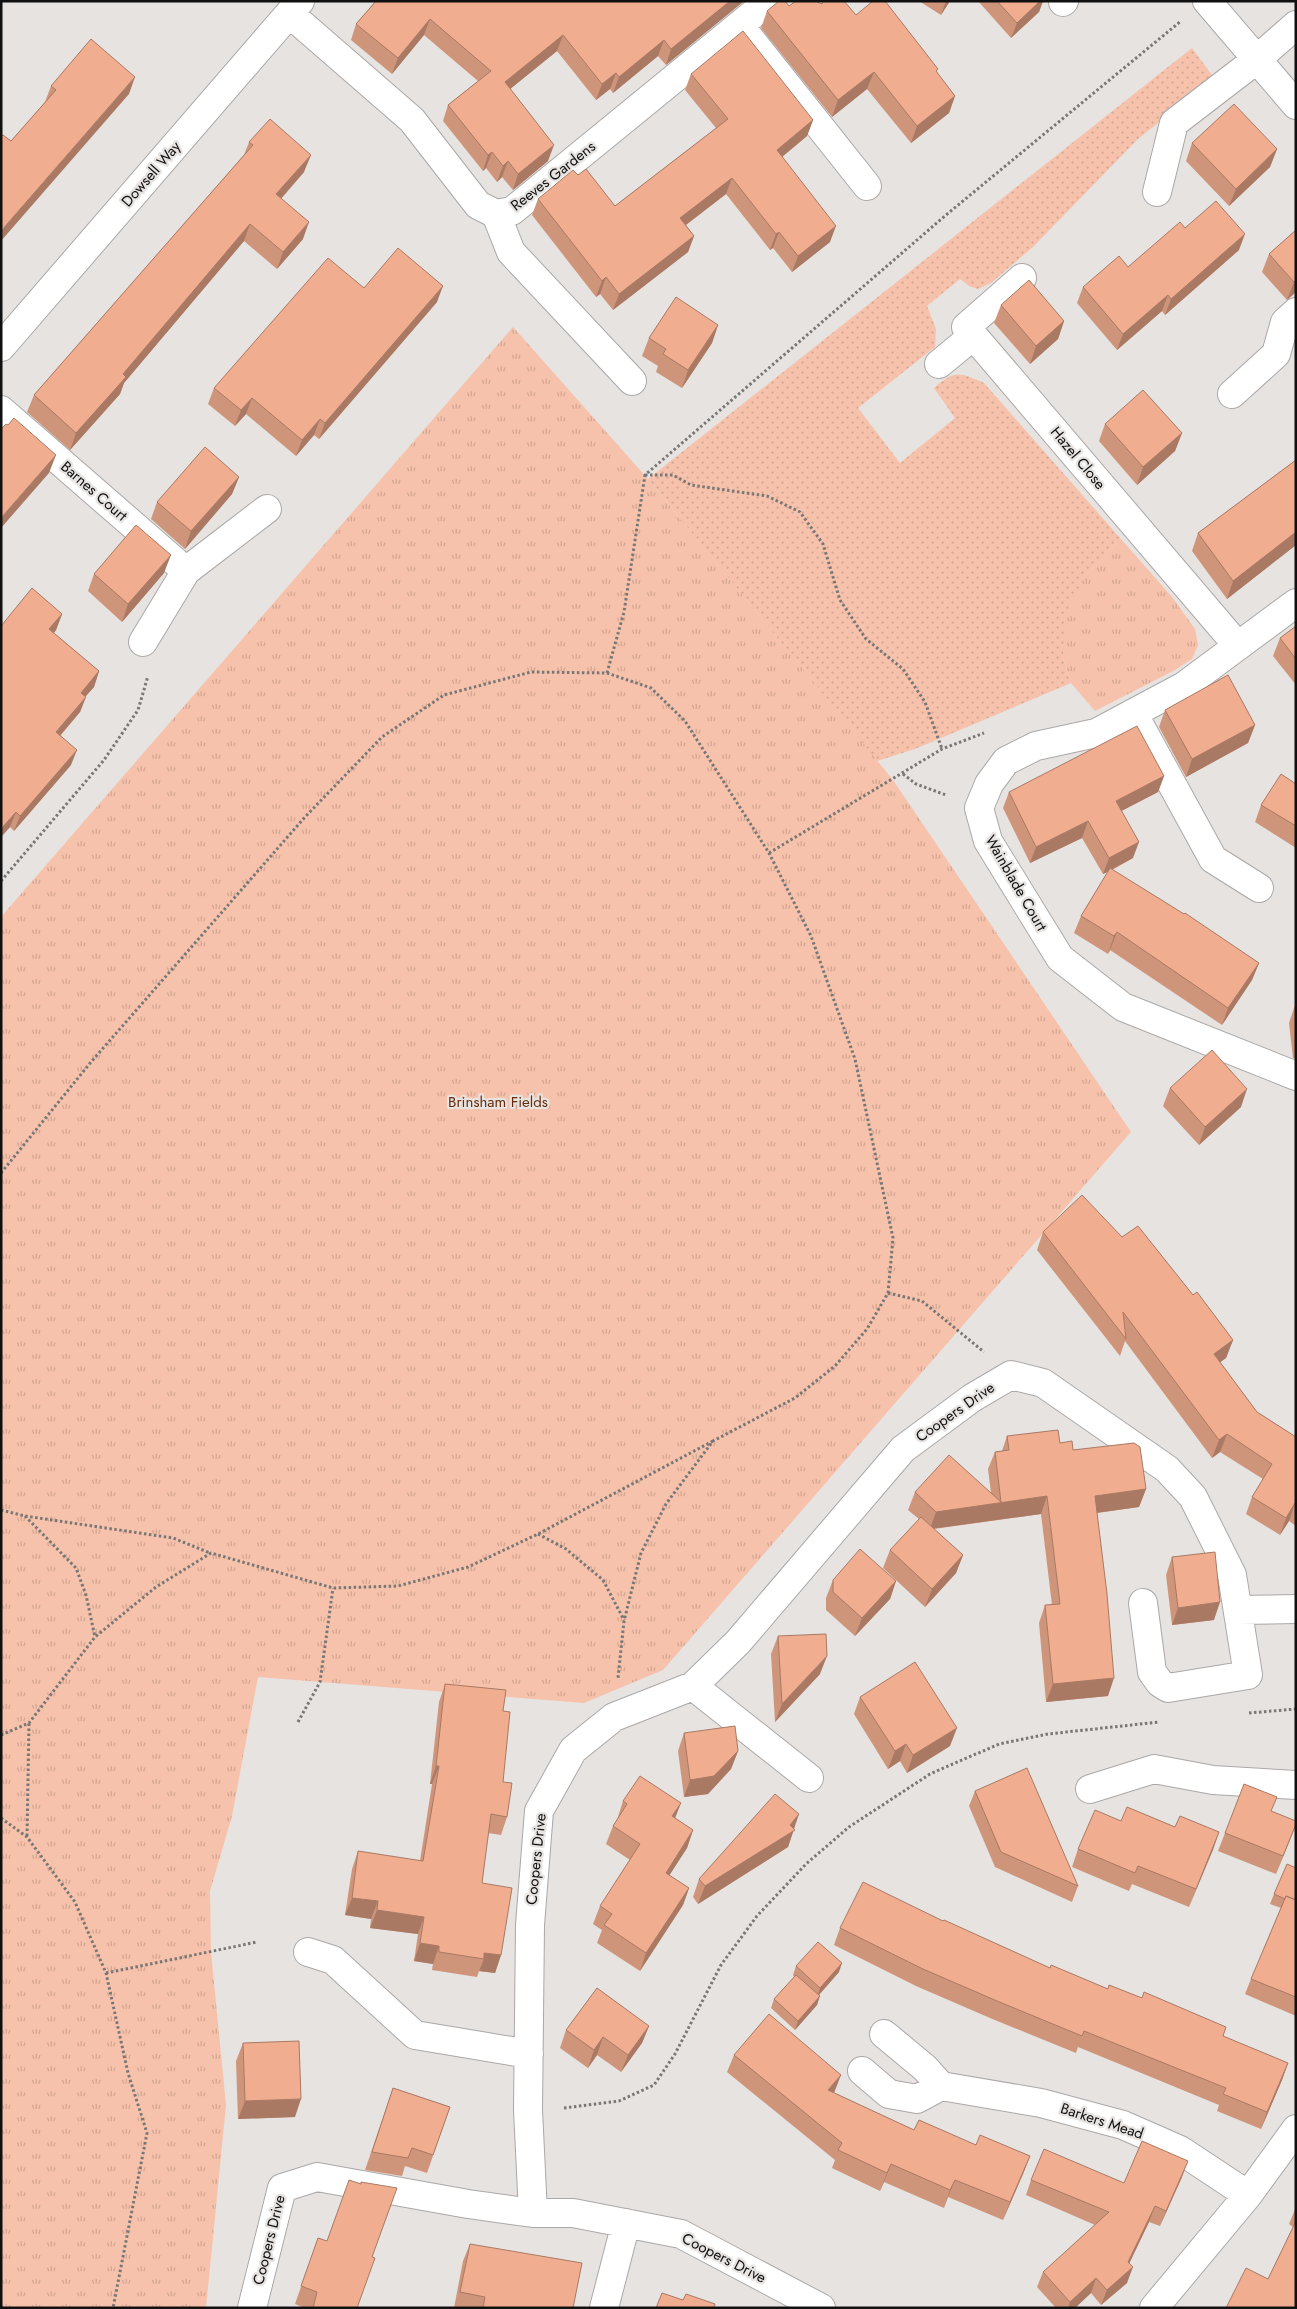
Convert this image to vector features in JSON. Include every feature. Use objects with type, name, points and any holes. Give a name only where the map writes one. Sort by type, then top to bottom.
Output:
[{"type":"street","name":"Reeves Gardens","points":[[295,8],[412,120],[478,204],[496,214],[512,211],[769,1]]},
{"type":"street","points":[[1207,1],[1296,106]]},
{"type":"street","name":"Dowsell Way","points":[[1,348],[295,8]]},
{"type":"street","points":[[1157,192],[1174,123],[1251,53],[1296,25]]},
{"type":"street","points":[[740,26],[867,186]]},
{"type":"street","points":[[496,214],[511,252],[632,381]]},
{"type":"street","points":[[939,364],[973,336],[966,327],[1022,278]]},
{"type":"street","points":[[1232,394],[1276,354],[1284,322],[1296,312]]},
{"type":"street","name":"Hazel Close","points":[[973,336],[1238,646]]},
{"type":"street","name":"Barnes Court","points":[[1,410],[186,571]]},
{"type":"street","points":[[143,642],[186,571],[267,509]]},
{"type":"street","points":[[980,808],[989,784],[1006,761],[1036,746],[1096,733],[1184,686],[1296,603]]},
{"type":"street","points":[[1133,713],[1213,859],[1259,888]]},
{"type":"street","name":"Wainblade Court","points":[[980,808],[988,840],[1060,958],[1123,1008],[1296,1076]]},
{"type":"street","name":"Coopers Drive","points":[[533,2213],[528,2110],[530,1925],[539,1811],[572,1750],[614,1717],[692,1686],[738,1642],[903,1449],[972,1398],[1011,1375],[1043,1383],[1167,1469],[1193,1497],[1232,1574],[1248,1675],[1168,1688],[1160,1684],[1152,1672],[1143,1603]]},
{"type":"street","points":[[1238,1610],[1296,1609]]},
{"type":"street","points":[[692,1686],[809,1778]]},
{"type":"street","points":[[1090,1789],[1154,1769],[1212,1780],[1296,1785]]},
{"type":"street","points":[[308,1952],[333,1960],[415,2035],[529,2054]]},
{"type":"street","points":[[862,2071],[889,2094],[917,2099],[941,2086],[925,2068],[884,2034]]},
{"type":"street","name":"Barkers Mead","points":[[941,2086],[1041,2102],[1122,2125],[1180,2150],[1248,2195]]},
{"type":"street","points":[[1154,2308],[1248,2195],[1296,2129]]},
{"type":"street","name":"Coopers Drive","points":[[252,2308],[282,2188],[317,2177],[468,2204],[533,2213],[573,2213],[681,2234],[821,2308]]},
{"type":"street","points":[[604,2308],[626,2223]]},
{"type":"path","points":[[607,673],[624,612],[645,475],[946,215],[1183,20]]},
{"type":"path","points":[[645,475],[673,475],[691,486],[767,496],[800,512],[823,544],[840,600],[866,639],[903,669],[925,702],[942,749]]},
{"type":"path","points":[[1,881],[104,760],[138,710],[151,664],[143,642]]},
{"type":"path","points":[[1,1173],[91,1062],[298,824],[382,737],[444,695],[530,672],[607,673],[650,688],[685,721],[769,853],[811,936],[855,1059],[893,1238],[888,1294],[867,1329],[834,1366],[795,1398],[538,1534],[468,1567],[398,1586],[333,1588],[211,1553],[173,1538],[25,1516],[1,1510]]},
{"type":"path","points":[[902,774],[916,784],[980,808]]},
{"type":"path","points":[[769,853],[893,780]]},
{"type":"path","points":[[888,1294],[922,1301],[1011,1375]]},
{"type":"path","points":[[614,1717],[624,1621],[641,1554],[666,1504],[714,1441]]},
{"type":"path","points":[[25,1516],[76,1568],[86,1595],[95,1637]]},
{"type":"path","points":[[538,1534],[566,1549],[603,1580],[624,1621]]},
{"type":"path","points":[[1,1735],[29,1723],[95,1637],[156,1587],[211,1553]]},
{"type":"path","points":[[298,1722],[320,1682],[333,1588]]},
{"type":"path","points":[[1246,1713],[1296,1709]]},
{"type":"path","points":[[528,2110],[578,2107],[619,2101],[654,2084],[675,2054],[721,1965],[757,1916],[806,1864],[849,1827],[930,1774],[1007,1743],[1048,1734],[1167,1721]]},
{"type":"path","points":[[27,1837],[29,1723]]},
{"type":"path","points":[[1,1818],[27,1837],[75,1902],[106,1973],[128,2073],[147,2132],[113,2308]]},
{"type":"path","points":[[106,1973],[257,1942]]},
{"type":"green space","points":[[1192,48],[1214,78],[1138,139],[1033,247],[991,283],[978,289],[969,286],[960,279],[927,306],[936,329],[935,347],[858,408],[900,463],[955,418],[934,388],[947,378],[958,375],[984,383],[1121,539],[1085,576],[1063,658],[1071,683],[915,749],[877,761],[648,479]]},
{"type":"green space","name":"Brinsham Fields","points":[[513,327],[648,479],[893,780],[1131,1132],[663,1670],[584,1703],[258,1677],[232,1816],[210,1891],[211,1952],[226,2105],[206,2308],[1,2308],[1,917]]},
{"type":"green space","points":[[1121,539],[1172,597],[1195,629],[1198,645],[1192,659],[1175,670],[1095,711],[1071,683],[1063,658],[1065,614],[1085,576]]},
{"type":"building","points":[[376,1],[730,1],[671,49],[664,40],[619,77],[616,73],[602,84],[563,35],[505,82],[554,145],[518,174],[508,161],[503,166],[492,152],[488,155],[448,105],[491,71],[430,19],[398,58],[356,24]]},
{"type":"building","points":[[779,1],[785,1],[789,6],[796,1],[815,1],[822,4],[823,1],[844,1],[856,15],[873,1],[885,1],[938,69],[936,71],[955,96],[917,126],[874,72],[838,100],[767,11]]},
{"type":"building","points":[[997,1],[1040,1],[1017,23]]},
{"type":"building","points":[[743,31],[813,120],[777,150],[836,226],[798,256],[779,232],[776,234],[732,178],[680,218],[694,236],[619,294],[606,277],[602,281],[538,199],[573,170],[578,175],[586,169],[615,206],[728,119],[691,74]]},
{"type":"building","points":[[91,39],[135,77],[1,231],[1,137],[3,135],[11,141],[56,90],[51,86]]},
{"type":"building","points":[[1234,104],[1277,149],[1236,189],[1192,143]]},
{"type":"building","points":[[270,119],[311,155],[276,194],[309,222],[283,252],[250,224],[123,374],[126,377],[76,433],[34,395],[253,145],[249,142]]},
{"type":"building","points":[[1216,201],[1245,234],[1171,299],[1168,295],[1123,334],[1083,287],[1119,256],[1128,267],[1180,222],[1185,228]]},
{"type":"building","points":[[1296,230],[1296,280],[1294,282],[1269,254]]},
{"type":"building","points":[[398,248],[443,286],[325,423],[320,419],[302,440],[252,398],[241,410],[214,388],[328,258],[364,288]]},
{"type":"building","points":[[1029,280],[1064,321],[1036,346],[1001,305]]},
{"type":"building","points":[[676,297],[718,325],[688,370],[663,354],[666,349],[649,338]]},
{"type":"building","points":[[1143,390],[1182,433],[1143,467],[1105,424]]},
{"type":"building","points":[[14,418],[56,455],[1,518],[1,429]]},
{"type":"building","points":[[205,447],[239,477],[191,531],[157,502]]},
{"type":"building","points":[[1296,460],[1296,532],[1233,581],[1198,533]]},
{"type":"building","points":[[136,525],[171,555],[128,604],[94,574]]},
{"type":"building","points":[[32,588],[62,614],[49,629],[99,671],[81,693],[86,697],[56,732],[77,750],[20,816],[16,812],[1,829],[1,626]]},
{"type":"building","points":[[1296,626],[1296,659],[1280,638]]},
{"type":"building","points":[[1228,675],[1255,725],[1192,759],[1165,710]]},
{"type":"building","points":[[1137,726],[1164,776],[1116,801],[1139,842],[1109,858],[1088,821],[1036,847],[1009,792]]},
{"type":"building","points":[[1281,774],[1296,784],[1296,826],[1261,805]]},
{"type":"building","points":[[1110,868],[1185,913],[1259,963],[1228,1008],[1117,932],[1114,936],[1081,916]]},
{"type":"building","points":[[1212,1050],[1247,1089],[1205,1127],[1170,1088]]},
{"type":"building","points":[[1082,1195],[1122,1237],[1138,1226],[1193,1295],[1197,1292],[1233,1340],[1214,1354],[1257,1412],[1296,1437],[1296,1504],[1286,1518],[1252,1497],[1272,1464],[1227,1434],[1219,1440],[1123,1312],[1126,1339],[1043,1232]]},
{"type":"building","points":[[1058,1430],[1060,1443],[1072,1441],[1073,1450],[1134,1443],[1140,1447],[1146,1489],[1095,1496],[1107,1594],[1114,1678],[1053,1684],[1045,1605],[1060,1604],[1047,1496],[936,1512],[915,1492],[949,1455],[1001,1502],[995,1452],[1009,1450],[1007,1436]]},
{"type":"building","points":[[921,1517],[963,1555],[932,1589],[890,1550]]},
{"type":"building","points":[[860,1549],[896,1581],[862,1618],[833,1592],[833,1580]]},
{"type":"building","points":[[1215,1552],[1220,1602],[1178,1608],[1172,1557]]},
{"type":"building","points":[[826,1634],[827,1656],[782,1704],[778,1636]]},
{"type":"building","points":[[915,1662],[957,1728],[913,1755],[906,1744],[895,1751],[860,1697]]},
{"type":"building","points":[[445,1684],[506,1690],[503,1711],[510,1712],[503,1782],[512,1783],[507,1817],[491,1814],[482,1883],[512,1888],[501,1955],[484,1953],[484,1959],[439,1952],[439,1946],[420,1943],[424,1917],[377,1910],[378,1901],[352,1898],[358,1851],[423,1861],[439,1766],[436,1766]]},
{"type":"building","points":[[735,1726],[738,1751],[714,1776],[690,1780],[684,1733]]},
{"type":"building","points":[[1027,1768],[1078,1886],[1001,1852],[975,1791]]},
{"type":"building","points":[[640,1776],[681,1803],[672,1816],[693,1830],[666,1873],[689,1888],[646,1953],[604,1925],[612,1914],[600,1906],[640,1844],[613,1826],[627,1804],[623,1801]]},
{"type":"building","points":[[1244,1784],[1277,1797],[1271,1811],[1296,1821],[1283,1856],[1225,1833]]},
{"type":"building","points":[[775,1794],[799,1814],[790,1825],[795,1830],[705,1886],[699,1879]]},
{"type":"building","points":[[1127,1807],[1175,1827],[1180,1816],[1219,1832],[1196,1889],[1138,1866],[1135,1873],[1078,1849],[1095,1810],[1121,1821]]},
{"type":"building","points":[[1287,1864],[1296,1868],[1296,1900],[1286,1896],[1285,1899],[1274,1894]]},
{"type":"building","points":[[863,1882],[943,1921],[1050,1968],[1051,1965],[1108,1989],[1109,1985],[1142,1998],[1144,1992],[1226,2027],[1223,2036],[1288,2063],[1267,2112],[1223,2094],[1226,2088],[1084,2031],[1082,2036],[997,2001],[923,1969],[840,1928]]},
{"type":"building","points":[[1286,1896],[1296,1900],[1296,1997],[1251,1979]]},
{"type":"building","points":[[818,1942],[842,1963],[820,1988],[796,1966]]},
{"type":"building","points":[[796,1975],[820,1996],[798,2021],[774,1999]]},
{"type":"building","points":[[597,1988],[649,2026],[628,2055],[603,2037],[594,2050],[566,2030]]},
{"type":"building","points":[[769,2014],[841,2075],[828,2090],[914,2130],[919,2120],[976,2145],[980,2135],[1030,2156],[1010,2202],[955,2180],[950,2190],[891,2164],[887,2173],[838,2150],[842,2143],[734,2055]]},
{"type":"building","points":[[299,2041],[301,2099],[245,2101],[243,2043]]},
{"type":"building","points":[[393,2088],[450,2107],[433,2155],[412,2148],[408,2158],[372,2152]]},
{"type":"building","points":[[1142,2141],[1188,2161],[1166,2211],[1155,2206],[1128,2262],[1133,2267],[1107,2290],[1096,2278],[1070,2302],[1043,2272],[1109,2212],[1031,2180],[1044,2149],[1124,2183]]},
{"type":"building","points":[[349,2180],[361,2184],[361,2182],[397,2188],[372,2257],[375,2258],[357,2308],[313,2308],[317,2292],[301,2286],[318,2238],[327,2241]]},
{"type":"building","points":[[1296,2221],[1296,2308],[1226,2308],[1246,2268],[1268,2279]]},
{"type":"building","points":[[470,2244],[582,2263],[573,2308],[483,2308],[485,2297],[460,2292]]},
{"type":"building","points":[[662,2293],[683,2300],[686,2294],[715,2304],[714,2308],[656,2308]]}]
